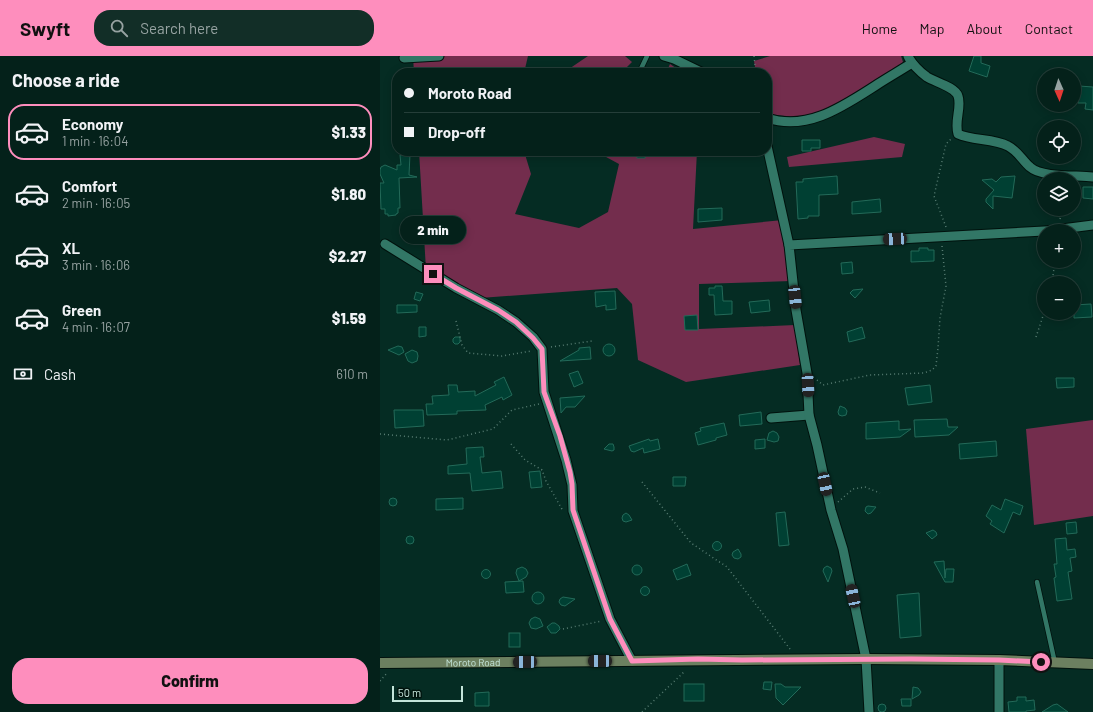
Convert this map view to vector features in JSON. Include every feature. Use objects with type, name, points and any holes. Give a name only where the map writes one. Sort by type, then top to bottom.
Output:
[{"type":"main road","name":"Moroto Road","points":[[380,663],[698,659],[866,659],[999,660],[1093,664]]},
{"type":"street","points":[[404,58],[439,56]]},
{"type":"street","points":[[664,56],[693,68]]},
{"type":"street","points":[[772,120],[789,122],[804,121],[829,114],[850,103],[910,60],[926,76],[955,92],[958,96],[959,102],[956,128],[958,134],[1008,146],[1030,167],[1046,174],[1093,177]]},
{"type":"street","points":[[769,156],[790,245],[796,310],[808,373],[810,415],[831,510],[842,549],[866,659],[869,712]]},
{"type":"street","points":[[1081,226],[1093,225]]},
{"type":"street","points":[[790,245],[1037,231]]},
{"type":"street","points":[[385,244],[456,288],[498,310],[516,322],[542,349],[544,392],[560,436],[570,472],[573,510],[610,619],[632,661]]},
{"type":"street","points":[[771,418],[810,415]]},
{"type":"street","points":[[999,660],[999,712]]},
{"type":"lane","points":[[641,68],[647,56]]},
{"type":"lane","points":[[1037,582],[1055,663]]},
{"type":"path","points":[[754,56],[755,68]]},
{"type":"path","points":[[808,373],[823,385],[870,375],[924,373],[932,370],[936,366],[940,318],[946,286],[945,236],[934,196],[946,144],[958,134]]},
{"type":"path","points":[[1036,337],[1042,320]]},
{"type":"path","points":[[456,321],[462,345],[468,353],[502,356],[592,341]]},
{"type":"path","points":[[380,434],[447,440],[493,429],[512,410],[539,404],[544,392]]},
{"type":"path","points":[[511,444],[525,460],[542,470],[546,481],[564,514],[573,510]]},
{"type":"path","points":[[642,482],[691,543],[727,567],[798,660]]},
{"type":"path","points":[[831,510],[840,499],[853,489],[865,487],[880,493]]},
{"type":"path","points":[[563,629],[610,619]]},
{"type":"path","points":[[642,712],[698,659]]},
{"type":"shaded area","points":[[413,56],[528,56],[525,68],[414,68]]},
{"type":"shaded area","points":[[588,56],[625,56],[632,62],[626,68],[570,68]]},
{"type":"shaded area","points":[[770,56],[901,56],[903,62],[881,87],[815,119],[772,115],[772,68],[755,68],[754,61]]},
{"type":"shaded area","points":[[670,64],[676,68],[668,68]]},
{"type":"shaded area","points":[[874,137],[905,144],[902,157],[789,167],[787,157]]},
{"type":"shaded area","points":[[419,156],[526,156],[531,174],[515,214],[579,228],[608,212],[619,164],[604,156],[697,156],[693,229],[783,220],[791,281],[699,284],[699,329],[795,325],[800,365],[686,382],[638,360],[632,304],[617,288],[480,298],[426,270]]},
{"type":"shaded area","points":[[1093,420],[1093,516],[1034,525],[1026,429]]},
{"type":"building","points":[[974,56],[981,56],[981,63],[990,66],[987,77],[969,71]]},
{"type":"building","points":[[1081,86],[1093,87],[1093,110],[1085,109],[1086,103],[1081,103]]},
{"type":"building","points":[[802,140],[820,140],[820,148],[811,148],[811,151],[802,151]]},
{"type":"building","points":[[400,156],[410,156],[409,175],[417,177],[399,178],[400,208],[398,208],[398,213],[396,215],[388,216],[388,214],[385,214],[385,209],[381,209],[380,183],[384,183],[380,170],[381,167],[385,165],[397,170],[397,165],[401,165]]},
{"type":"building","points":[[637,156],[645,156],[645,158],[637,158]]},
{"type":"building","points":[[837,176],[838,194],[819,195],[819,216],[808,216],[808,218],[798,219],[796,182],[803,182],[803,179]]},
{"type":"building","points":[[1015,176],[1012,198],[993,196],[993,209],[986,202],[986,199],[994,190],[982,180],[992,179],[996,182],[1001,177]]},
{"type":"building","points":[[1083,187],[1093,187],[1093,199],[1083,198]]},
{"type":"building","points":[[880,199],[881,212],[852,214],[852,202]]},
{"type":"building","points":[[722,208],[722,220],[698,222],[698,209]]},
{"type":"building","points":[[919,248],[934,250],[934,261],[911,262],[911,251],[919,251]]},
{"type":"building","points":[[852,262],[853,273],[842,274],[841,263]]},
{"type":"building","points":[[715,286],[722,286],[723,301],[732,301],[732,314],[715,315],[714,295],[709,295],[709,288],[715,288]]},
{"type":"building","points":[[863,289],[855,298],[850,293],[853,290]]},
{"type":"building","points":[[615,291],[616,309],[606,310],[606,305],[596,307],[595,292]]},
{"type":"building","points":[[416,292],[423,294],[420,301],[414,299]]},
{"type":"building","points":[[769,300],[770,311],[751,313],[749,302]]},
{"type":"building","points":[[1091,304],[1092,317],[1081,318],[1081,305]]},
{"type":"building","points":[[397,305],[417,305],[417,312],[397,313]]},
{"type":"building","points":[[697,315],[698,330],[685,330],[684,316]]},
{"type":"building","points":[[419,327],[426,327],[426,336],[419,337]]},
{"type":"building","points":[[862,327],[865,338],[849,342],[847,332]]},
{"type":"building","points":[[455,337],[460,337],[460,342],[458,344],[453,342]]},
{"type":"building","points":[[609,344],[613,346],[615,350],[613,354],[609,356],[605,354],[603,350],[605,346]]},
{"type":"building","points":[[398,346],[402,347],[404,352],[399,355],[388,350]]},
{"type":"building","points":[[590,347],[591,359],[560,361],[579,350],[579,348]]},
{"type":"building","points":[[412,350],[417,352],[418,356],[417,361],[412,363],[408,361],[405,354]]},
{"type":"building","points":[[578,371],[583,383],[574,387],[569,374]]},
{"type":"building","points":[[504,377],[512,395],[503,400],[502,397],[485,405],[486,410],[457,411],[457,414],[427,415],[426,404],[433,404],[432,396],[449,395],[448,385],[457,385],[458,392],[475,391],[475,396],[496,385],[494,382]]},
{"type":"building","points":[[1056,378],[1074,378],[1074,387],[1057,388]]},
{"type":"building","points":[[930,385],[932,402],[908,405],[905,388]]},
{"type":"building","points":[[585,396],[575,407],[566,407],[561,413],[560,398]]},
{"type":"building","points":[[840,406],[845,408],[847,411],[846,415],[839,415],[838,412]]},
{"type":"building","points":[[394,410],[423,410],[424,426],[395,428]]},
{"type":"building","points":[[761,412],[762,424],[740,426],[739,415]]},
{"type":"building","points":[[947,419],[948,427],[958,427],[949,435],[915,437],[914,420]]},
{"type":"building","points":[[899,421],[899,430],[911,429],[900,437],[866,439],[866,423]]},
{"type":"building","points":[[724,423],[727,435],[698,445],[695,433],[701,431],[700,428]]},
{"type":"building","points":[[773,431],[777,433],[779,437],[778,441],[774,442],[767,440],[769,433]]},
{"type":"building","points":[[649,439],[650,441],[658,439],[660,449],[644,453],[643,448],[634,452],[631,451],[629,446]]},
{"type":"building","points":[[765,439],[765,448],[755,449],[755,440]]},
{"type":"building","points":[[996,441],[997,456],[960,459],[959,444]]},
{"type":"building","points":[[609,444],[613,444],[614,450],[604,449]]},
{"type":"building","points":[[483,447],[484,457],[480,457],[482,473],[501,471],[503,488],[472,491],[470,473],[448,474],[448,466],[467,464],[466,448]]},
{"type":"building","points":[[540,471],[542,487],[531,488],[529,472]]},
{"type":"building","points":[[673,477],[686,477],[685,486],[673,486]]},
{"type":"building","points":[[391,498],[395,498],[397,502],[395,506],[391,506],[389,504],[389,500]]},
{"type":"building","points":[[463,498],[463,509],[436,510],[436,499]]},
{"type":"building","points":[[1005,499],[1023,506],[1020,515],[1013,512],[1004,533],[990,524],[992,521],[986,516],[992,505],[1001,510]]},
{"type":"building","points":[[866,507],[876,507],[871,513],[868,514],[865,511]]},
{"type":"building","points":[[785,512],[789,545],[779,546],[776,513]]},
{"type":"building","points":[[626,513],[632,520],[626,522],[623,521],[623,515]]},
{"type":"building","points":[[1076,522],[1077,533],[1067,534],[1066,523]]},
{"type":"building","points":[[933,530],[937,535],[932,539],[926,533]]},
{"type":"building","points":[[408,536],[412,536],[414,540],[412,544],[408,544],[406,542],[406,538]]},
{"type":"building","points":[[1066,538],[1067,550],[1075,549],[1076,557],[1070,558],[1072,571],[1068,572],[1072,599],[1057,601],[1054,578],[1056,577],[1054,564],[1057,564],[1055,539]]},
{"type":"building","points":[[715,542],[719,542],[721,546],[719,550],[715,550],[713,548],[713,544]]},
{"type":"building","points":[[738,549],[741,557],[738,559],[734,558],[732,555],[733,552]]},
{"type":"building","points":[[944,561],[945,578],[946,569],[954,569],[953,582],[945,582],[934,562]]},
{"type":"building","points":[[687,564],[691,575],[677,580],[673,570]]},
{"type":"building","points":[[635,565],[639,565],[642,570],[639,575],[635,575],[632,572],[632,568]]},
{"type":"building","points":[[827,566],[831,568],[832,571],[828,582],[823,571]]},
{"type":"building","points":[[522,567],[526,569],[528,573],[526,577],[519,581],[516,573],[517,569]]},
{"type":"building","points":[[484,570],[488,570],[490,574],[488,578],[484,578],[482,576],[482,572]]},
{"type":"building","points":[[523,581],[524,592],[506,593],[505,582]]},
{"type":"building","points":[[643,587],[647,587],[649,591],[647,595],[643,595],[641,593],[641,589]]},
{"type":"building","points":[[536,592],[540,592],[544,598],[540,604],[536,604],[532,600],[532,596]]},
{"type":"building","points":[[919,593],[921,636],[900,638],[897,595]]},
{"type":"building","points":[[563,597],[575,599],[565,606],[561,605],[559,602]]},
{"type":"building","points":[[535,617],[540,619],[543,626],[536,629],[531,628],[529,623],[531,619]]},
{"type":"building","points":[[552,623],[559,626],[560,629],[556,633],[551,633],[547,627]]},
{"type":"building","points":[[509,633],[520,633],[520,647],[509,647]]},
{"type":"building","points":[[764,682],[772,682],[771,690],[763,689]]},
{"type":"building","points":[[684,684],[704,684],[704,701],[684,701]]},
{"type":"building","points":[[775,684],[781,684],[785,687],[801,687],[783,705],[776,698]]},
{"type":"building","points":[[913,687],[918,688],[921,692],[912,699]]},
{"type":"building","points":[[489,692],[489,706],[475,706],[475,693]]},
{"type":"building","points":[[1017,697],[1026,697],[1026,701],[1034,700],[1035,710],[1026,712],[1009,712],[1008,702],[1017,701]]},
{"type":"building","points":[[901,699],[911,699],[911,706],[902,706]]},
{"type":"building","points":[[880,704],[884,704],[886,708],[884,712],[880,712],[878,710],[878,706]]},
{"type":"building","points":[[1057,704],[1068,712],[1042,712],[1053,705]]},
{"type":"route","points":[[433,274],[498,310],[516,322],[542,349],[544,392],[560,436],[570,472],[573,510],[610,619],[632,661],[698,659],[911,659],[1041,662]]}]
